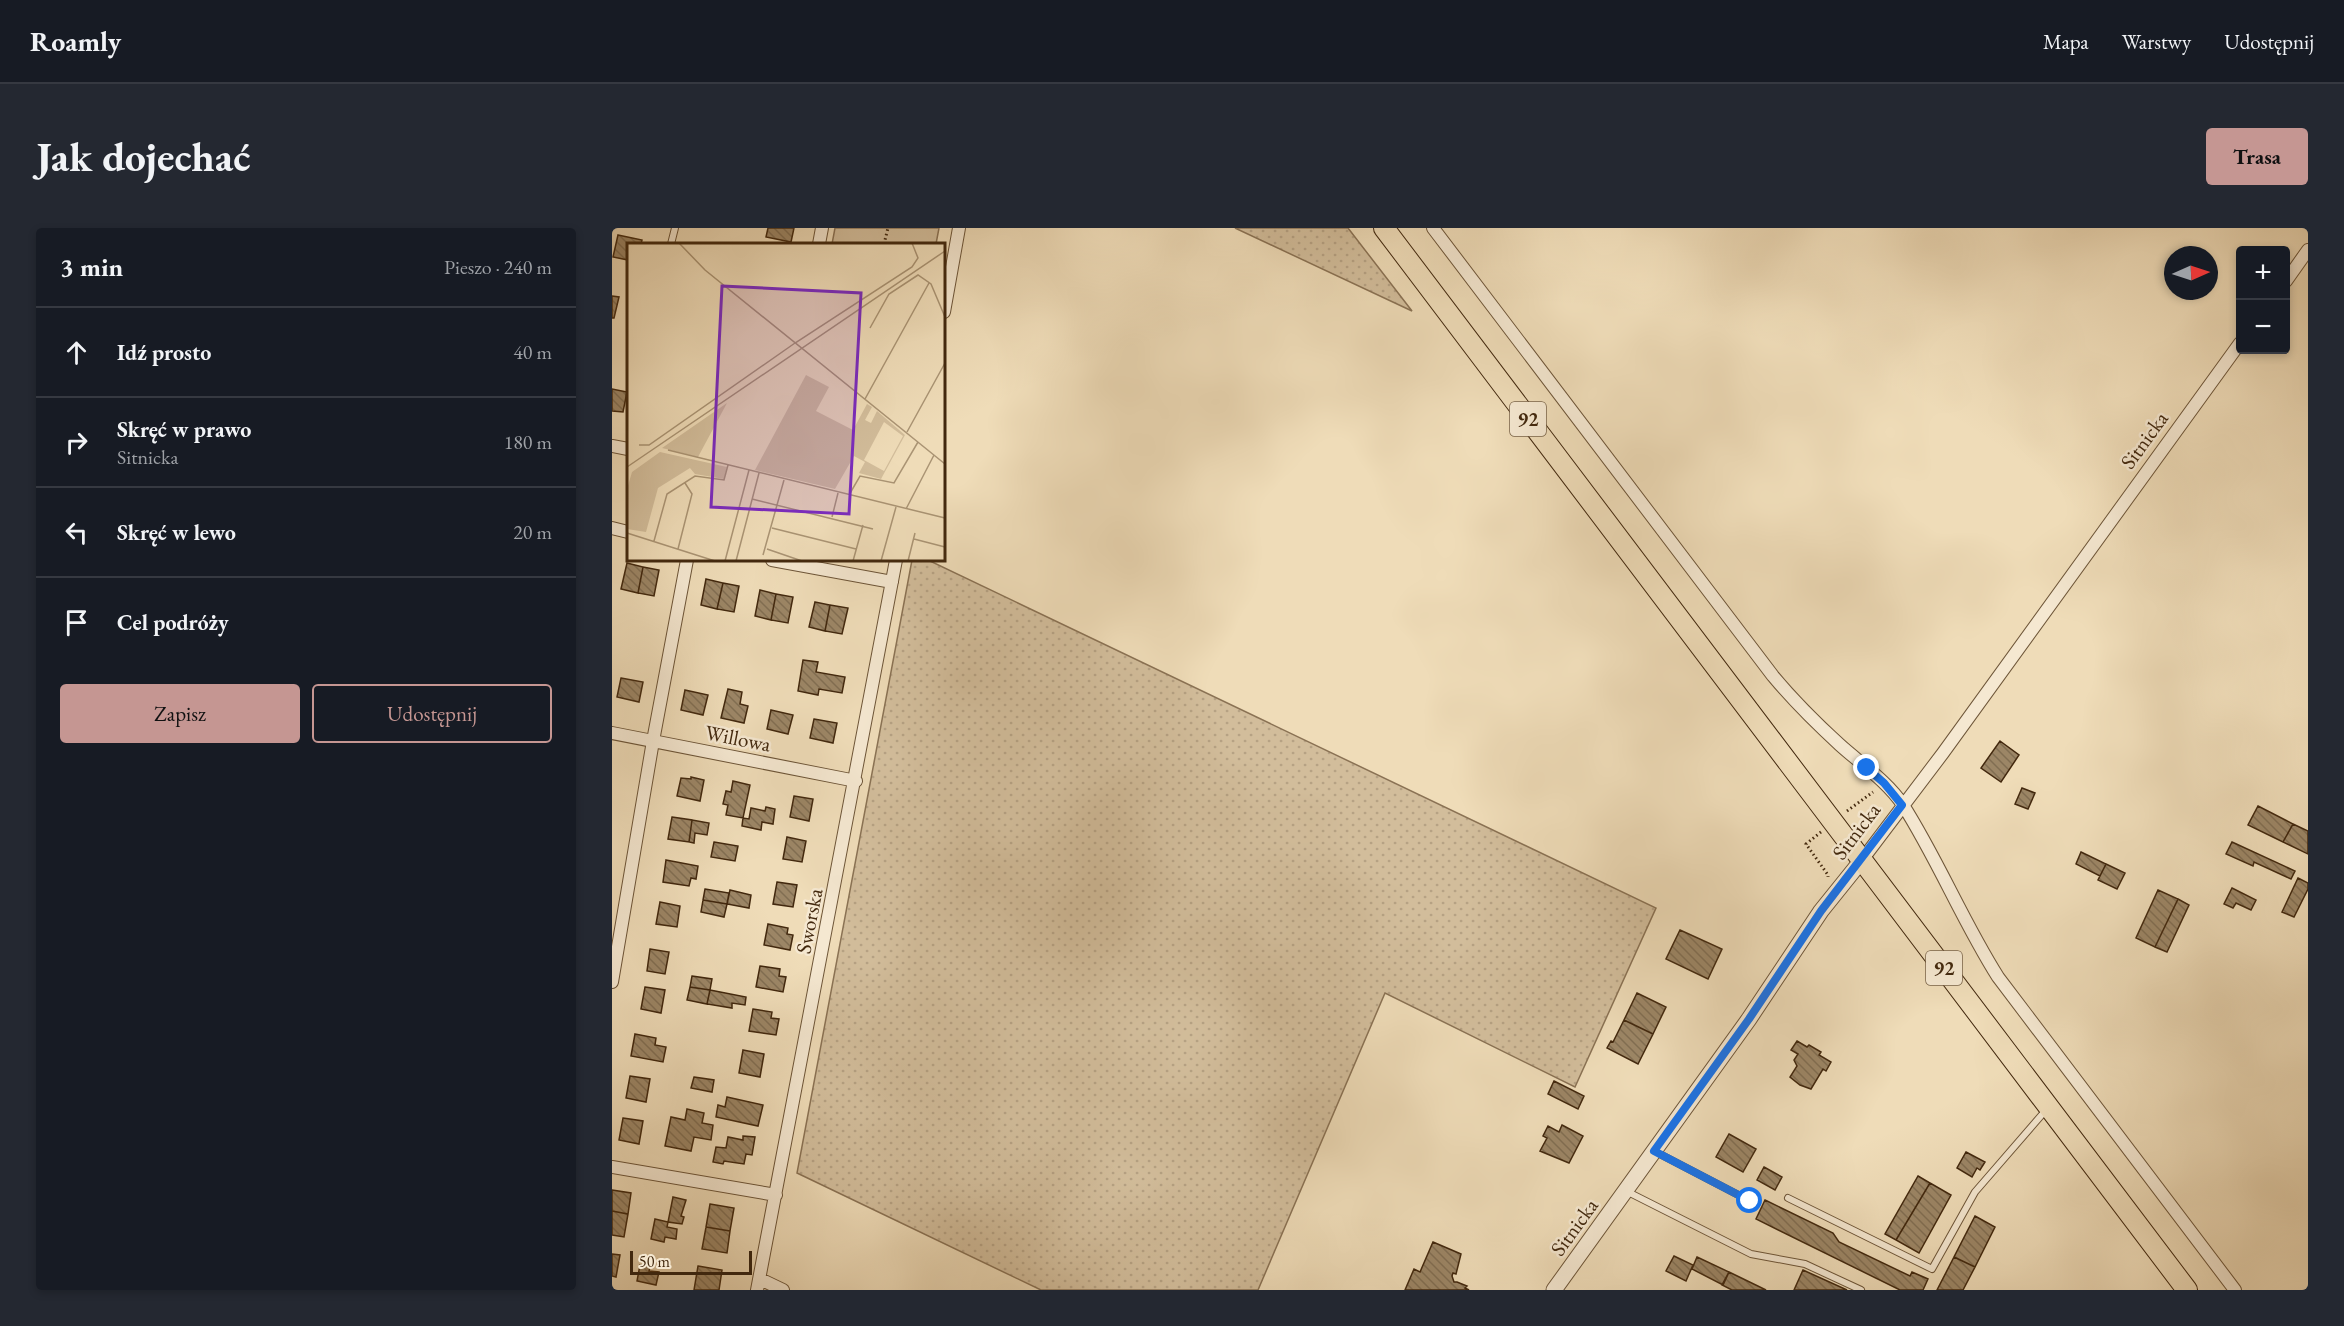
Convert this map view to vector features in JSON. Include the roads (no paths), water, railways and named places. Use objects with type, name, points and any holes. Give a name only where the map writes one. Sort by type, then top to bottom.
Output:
[{"type":"main road","name":"92","points":[[1384,228],[2187,1290]]},
{"type":"street","points":[[819,243],[822,228]]},
{"type":"street","points":[[945,306],[959,228]]},
{"type":"street","points":[[1432,228],[1773,676],[1806,712],[1884,783],[1902,805],[1978,945],[1998,977],[2235,1290]]},
{"type":"street","points":[[2290,275],[2308,250]]},
{"type":"street","name":"Sitnicka","points":[[1554,1290],[1749,1019],[1821,911],[1943,753],[2236,350]]},
{"type":"street","points":[[612,446],[627,449]]},
{"type":"street","points":[[612,528],[627,532]]},
{"type":"street","points":[[612,982],[687,561]]},
{"type":"street","points":[[777,561],[892,582]]},
{"type":"street","name":"Sworska","points":[[759,1284],[897,561]]},
{"type":"street","name":"Willowa","points":[[612,733],[856,781]]},
{"type":"street","points":[[612,1167],[776,1195]]},
{"type":"street","points":[[759,1284],[783,1290]]},
{"type":"lane","points":[[671,243],[675,228]]},
{"type":"lane","points":[[1788,1198],[1932,1269],[1975,1192],[2049,1106]]},
{"type":"lane","points":[[1654,1151],[1750,1201]]},
{"type":"lane","points":[[1626,1191],[1751,1254],[1805,1264],[1861,1290]]}]
